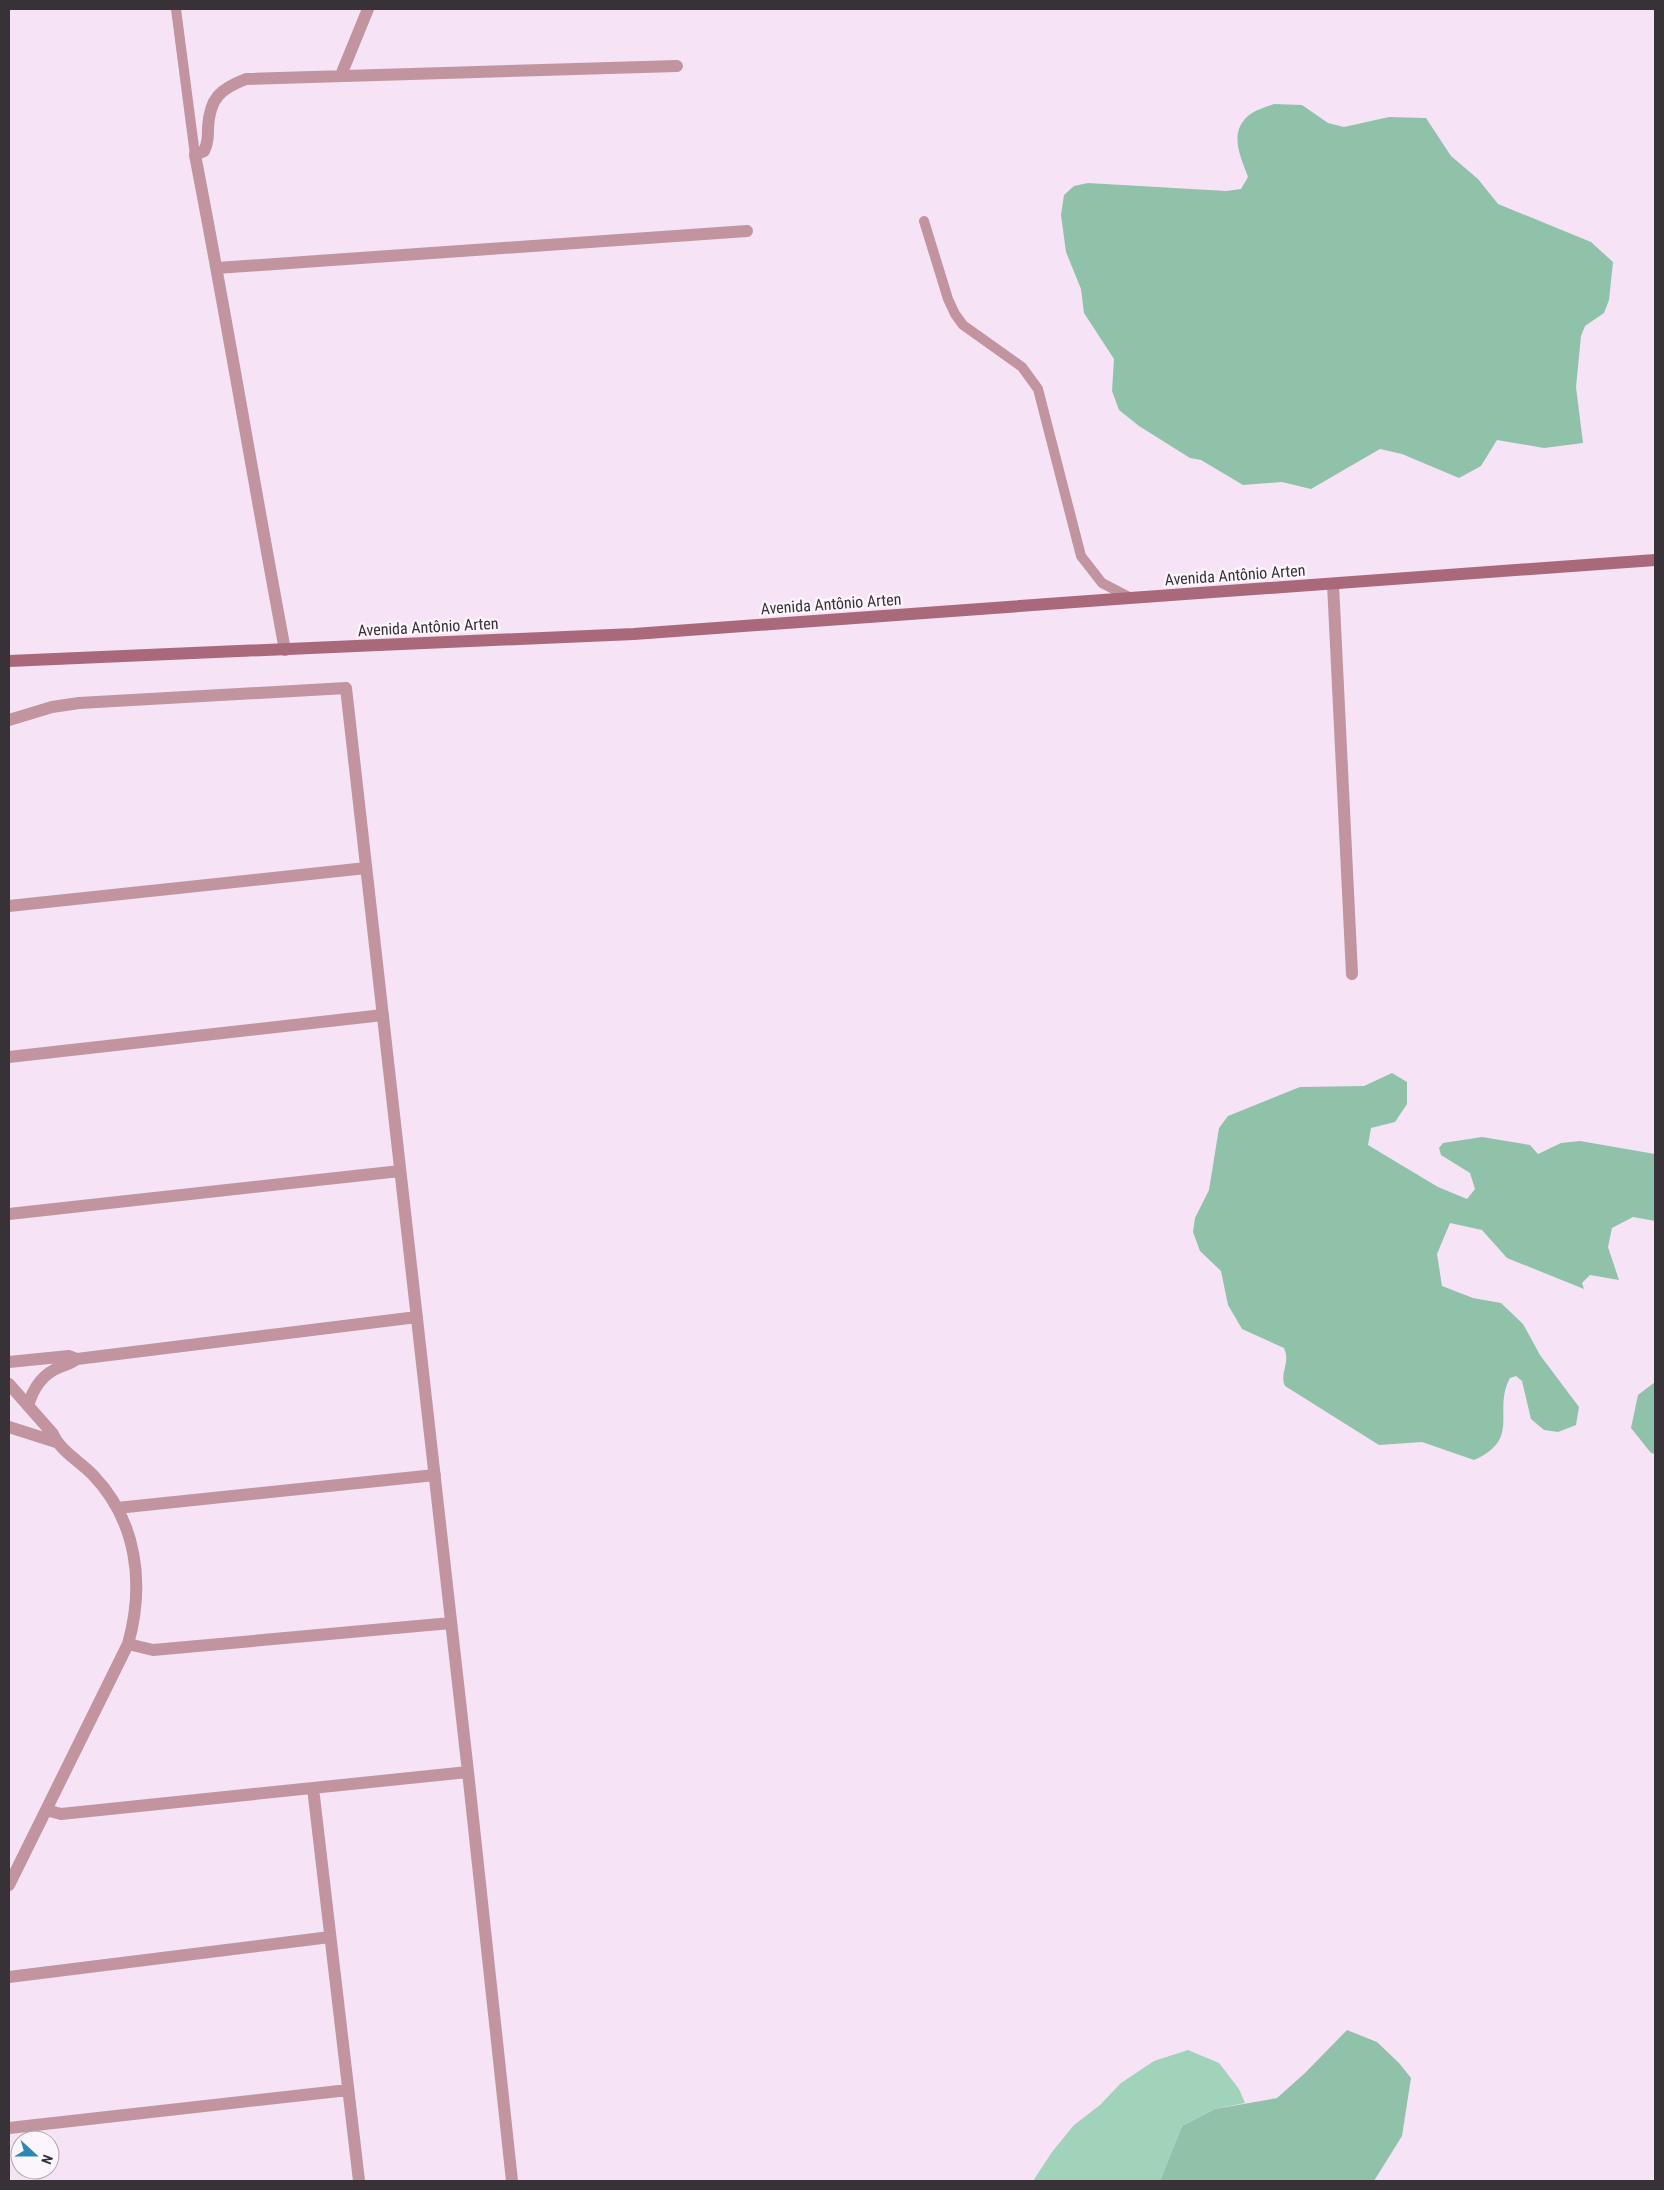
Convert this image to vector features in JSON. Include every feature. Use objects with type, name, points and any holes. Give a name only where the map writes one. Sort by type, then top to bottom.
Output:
[{"type":"street","points":[[341,75],[368,9]]},
{"type":"street","points":[[285,650],[195,155],[204,151],[207,145],[208,119],[215,98],[226,87],[246,79],[677,66]]},
{"type":"street","points":[[217,268],[747,231]]},
{"type":"street","name":"Avenida Antônio Arten","points":[[9,661],[634,634],[1655,560]]},
{"type":"street","points":[[1333,584],[1352,974]]},
{"type":"street","points":[[9,720],[52,707],[79,703],[346,688],[452,1623],[512,2181]]},
{"type":"street","points":[[9,906],[366,868]]},
{"type":"street","points":[[9,1058],[383,1015]]},
{"type":"street","points":[[9,1214],[400,1171]]},
{"type":"street","points":[[9,1362],[69,1356],[77,1359],[417,1317]]},
{"type":"street","points":[[28,1406],[36,1386],[43,1378],[61,1366],[71,1364],[77,1359]]},
{"type":"street","points":[[9,1384],[53,1434],[56,1442]]},
{"type":"street","points":[[9,1427],[56,1442],[94,1476],[117,1508],[129,1536],[136,1565],[137,1605],[128,1644],[9,1885]]},
{"type":"street","points":[[117,1508],[435,1475]]},
{"type":"street","points":[[128,1644],[153,1650],[452,1623]]},
{"type":"street","points":[[46,1810],[61,1814],[468,1772]]},
{"type":"street","points":[[313,1788],[359,2181]]},
{"type":"street","points":[[9,1977],[330,1937]]},
{"type":"street","points":[[9,2128],[348,2090]]},
{"type":"lane","points":[[176,9],[195,155]]},
{"type":"lane","points":[[924,221],[948,299],[955,314],[963,325],[1022,367],[1038,389],[1081,556],[1102,583],[1132,599]]},
{"type":"green space","points":[[1274,104],[1302,105],[1328,123],[1344,127],[1389,117],[1426,118],[1451,156],[1478,179],[1498,204],[1591,242],[1613,262],[1609,300],[1604,313],[1585,326],[1581,336],[1576,387],[1583,443],[1544,448],[1497,440],[1481,466],[1459,478],[1402,454],[1380,449],[1311,489],[1282,482],[1243,485],[1201,460],[1190,458],[1139,426],[1119,410],[1112,391],[1114,359],[1084,313],[1081,289],[1066,252],[1061,215],[1064,195],[1074,186],[1088,183],[1226,191],[1241,189],[1248,177],[1239,152],[1238,135],[1240,127],[1244,120],[1252,113]]},
{"type":"green space","points":[[1392,1073],[1407,1082],[1407,1104],[1395,1122],[1371,1128],[1368,1145],[1438,1187],[1467,1199],[1475,1189],[1470,1173],[1441,1155],[1439,1148],[1443,1143],[1482,1137],[1530,1145],[1538,1154],[1561,1143],[1580,1141],[1655,1154],[1655,1221],[1633,1217],[1612,1228],[1608,1247],[1619,1280],[1590,1275],[1582,1283],[1584,1289],[1507,1258],[1482,1230],[1450,1223],[1437,1254],[1442,1286],[1473,1298],[1501,1303],[1523,1324],[1540,1355],[1579,1407],[1576,1425],[1558,1432],[1544,1430],[1531,1419],[1522,1381],[1516,1376],[1510,1378],[1505,1390],[1502,1434],[1489,1452],[1474,1460],[1422,1442],[1379,1445],[1285,1386],[1283,1377],[1286,1353],[1284,1348],[1242,1329],[1228,1305],[1221,1271],[1200,1251],[1193,1232],[1195,1218],[1209,1190],[1219,1128],[1228,1116],[1300,1087],[1364,1086]]},
{"type":"green space","points":[[1655,1382],[1655,1454],[1651,1453],[1631,1428],[1638,1395]]},
{"type":"green space","points":[[1347,2030],[1377,2042],[1399,2063],[1411,2078],[1402,2136],[1374,2181],[1160,2181],[1182,2126],[1215,2109],[1277,2098],[1305,2073]]},
{"type":"green space","points":[[1188,2050],[1219,2063],[1239,2089],[1245,2103],[1215,2109],[1182,2126],[1160,2181],[1033,2181],[1052,2152],[1074,2125],[1100,2105],[1121,2083],[1154,2061]]}]
